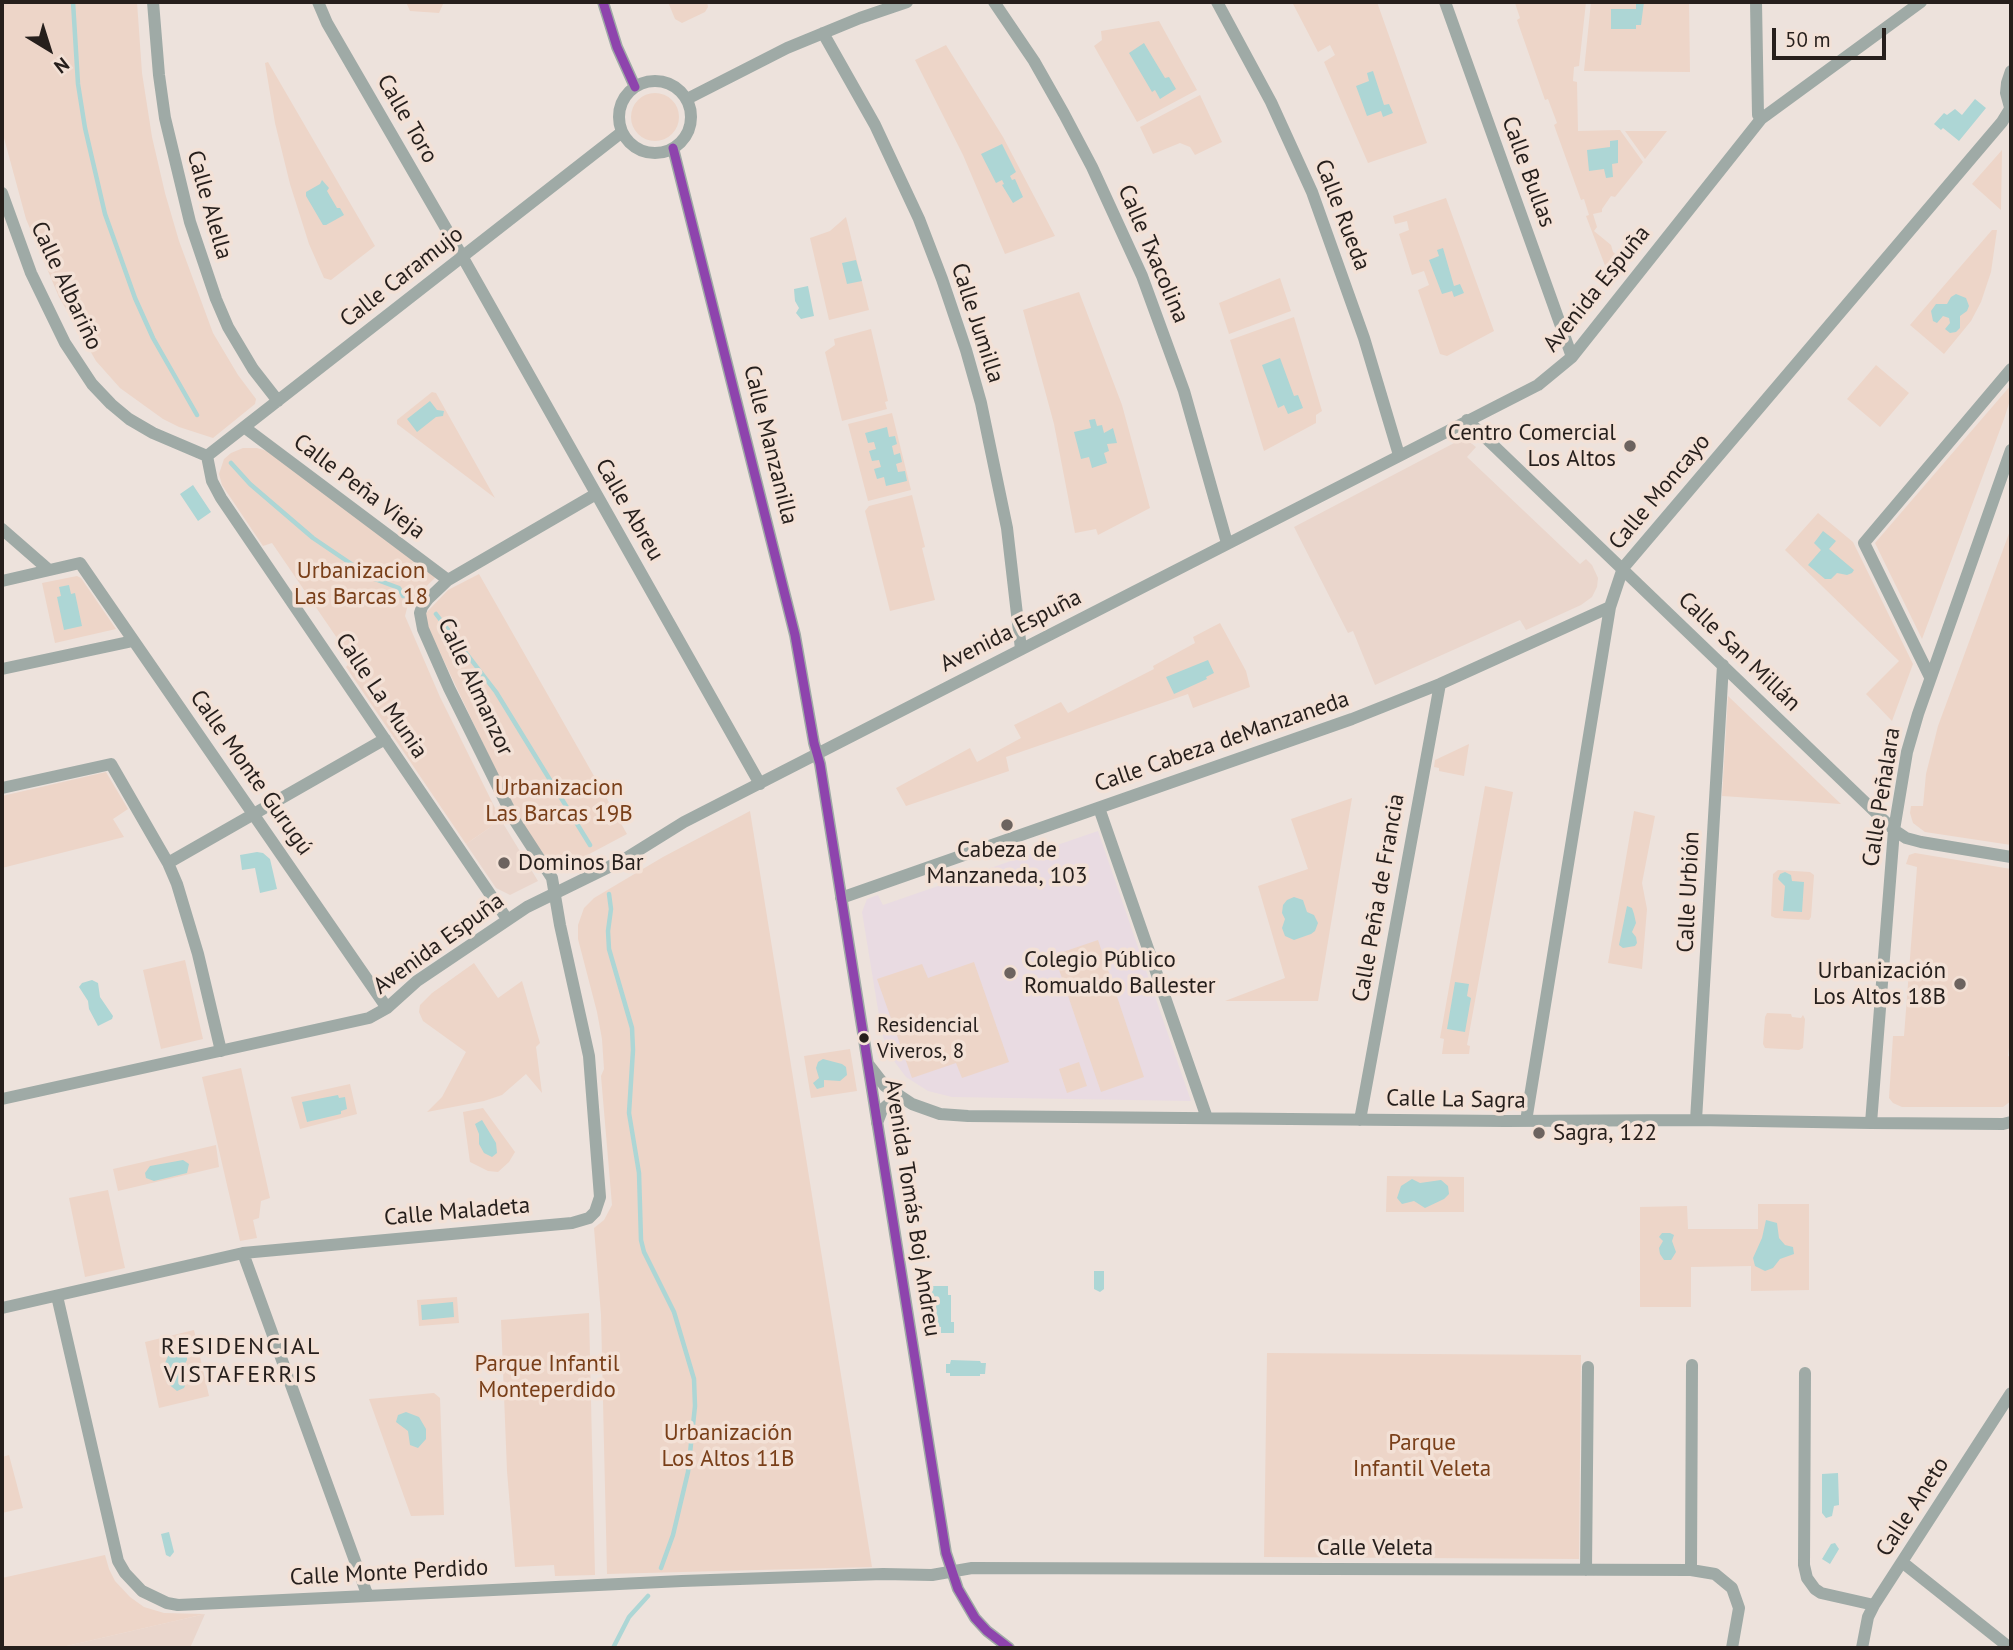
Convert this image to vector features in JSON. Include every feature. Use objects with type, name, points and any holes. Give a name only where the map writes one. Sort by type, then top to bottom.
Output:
[{"type":"street","name":"Calle Alella","points":[[152,2],[165,118],[190,222],[211,287],[228,327],[253,369],[278,401]]},
{"type":"street","name":"Calle Toro","points":[[318,2],[327,23],[462,256]]},
{"type":"street","points":[[603,2],[617,47],[635,87]]},
{"type":"street","points":[[687,99],[751,65],[823,33],[907,2]]},
{"type":"street","name":"Calle Txacolina","points":[[995,2],[1034,61],[1064,114],[1092,167],[1139,269],[1184,391],[1227,543]]},
{"type":"street","name":"Calle Rueda","points":[[1217,2],[1271,102],[1316,203],[1364,338],[1399,455]]},
{"type":"street","name":"Calle Bullas","points":[[1445,2],[1572,356]]},
{"type":"street","points":[[1756,2],[1758,115],[1761,119]]},
{"type":"street","name":"Avenida Espuña","points":[[2,1099],[359,1020],[387,1008],[417,981],[508,919],[623,860],[684,822],[1538,385],[1572,356],[1761,119],[1921,2]]},
{"type":"street","name":"Calle Jumilla","points":[[823,33],[875,125],[919,219],[966,350],[984,415],[1007,528],[1021,649]]},
{"type":"street","points":[[2011,71],[2006,93],[2011,110]]},
{"type":"street","points":[[663,81],[673,85],[687,99],[691,121],[688,131],[673,148],[664,152],[644,152],[627,141],[622,132],[619,112],[622,102],[635,87],[663,81]]},
{"type":"street","name":"Calle Moncayo","points":[[1526,1121],[1610,607],[1623,568],[2011,110]]},
{"type":"street","name":"Calle Caramujo","points":[[207,456],[622,132]]},
{"type":"street","name":"Calle Manzanilla","points":[[673,148],[777,556],[817,755]]},
{"type":"street","name":"Calle Albariño","points":[[2,193],[31,273],[65,343],[93,384],[129,419],[153,433],[207,456]]},
{"type":"street","name":"Calle Abreu","points":[[462,256],[760,784]]},
{"type":"street","points":[[1930,677],[1864,542],[2011,369]]},
{"type":"street","name":"Calle San Millán","points":[[1467,420],[1894,830],[1906,838],[1922,842],[2011,857]]},
{"type":"street","name":"Calle Peña Vieja","points":[[244,428],[448,580]]},
{"type":"street","name":"Calle Peñalara","points":[[1871,1124],[1894,830],[1907,752],[1930,677],[2011,450]]},
{"type":"street","name":"Calle La Munia","points":[[207,456],[212,481],[221,498],[508,919]]},
{"type":"street","name":"Calle Almanzor","points":[[555,894],[552,878],[515,821],[459,708],[421,621],[422,607],[448,580],[596,494]]},
{"type":"street","points":[[2,529],[50,570]]},
{"type":"street","name":"Calle Monte Gurugú","points":[[50,570],[80,563],[387,1008]]},
{"type":"street","points":[[2,581],[50,570]]},
{"type":"street","name":"Calle Cabeza deManzaneda","points":[[841,898],[1319,732],[1440,684],[1610,607]]},
{"type":"street","points":[[2,669],[133,640]]},
{"type":"street","name":"Calle Urbión","points":[[1696,1120],[1723,665]]},
{"type":"street","name":"Calle Peña de Francia","points":[[1360,1119],[1440,684]]},
{"type":"street","points":[[168,863],[385,739]]},
{"type":"street","name":"Avenida Tomás Boj Andreu","points":[[817,755],[940,1520],[951,1572],[975,1618],[987,1632],[1009,1648]]},
{"type":"street","points":[[2,788],[111,764],[168,863],[177,884],[198,954],[221,1051]]},
{"type":"street","points":[[1099,808],[1206,1118]]},
{"type":"street","name":"Calle Maladeta","points":[[2,1308],[243,1253],[572,1223],[589,1218],[595,1212],[600,1196],[589,1049],[555,894]]},
{"type":"street","name":"Calle La Sagra","points":[[867,1063],[885,1086],[903,1099],[931,1112],[968,1116],[1058,1119],[1696,1120],[1871,1124],[2011,1122]]},
{"type":"street","points":[[877,1123],[882,1110],[891,1102],[903,1099]]},
{"type":"street","points":[[243,1253],[367,1594]]},
{"type":"street","name":"Calle Monte Perdido","points":[[57,1296],[118,1561],[133,1583],[154,1599],[178,1605],[367,1594],[883,1574],[932,1575],[951,1572]]},
{"type":"street","points":[[1691,1570],[1692,1365]]},
{"type":"street","points":[[1586,1570],[1588,1367]]},
{"type":"street","points":[[1805,1373],[1806,1573],[1810,1584],[1821,1593],[1874,1605]]},
{"type":"street","name":"Calle Aneto","points":[[1862,1648],[1868,1617],[1874,1605],[2011,1393]]},
{"type":"street","points":[[1902,1562],[2010,1648]]},
{"type":"street","name":"Calle Veleta","points":[[951,1572],[982,1568],[1691,1570],[1716,1574],[1732,1588],[1739,1608],[1732,1648]]},
{"type":"shaded area","points":[[1467,440],[1476,447],[1467,457],[1580,564],[1586,559],[1592,565],[1598,578],[1597,587],[1592,597],[1581,605],[1526,630],[1520,620],[1375,685],[1353,631],[1348,633],[1294,527],[1458,441]]},
{"type":"shaded area","points":[[501,820],[538,881],[510,895],[496,888],[466,844]]},
{"type":"shaded area","name":"Colegio Público Romualdo Ballester","points":[[1098,831],[1191,1101],[952,1097],[928,1091],[906,1077],[891,1057],[882,1034],[862,912],[867,899],[878,895],[883,905]]},
{"type":"shaded area","points":[[205,1614],[190,1648],[58,1648]]},
{"type":"green space","points":[[2,2],[137,2],[142,73],[152,137],[179,241],[213,333],[256,399],[255,404],[213,438],[163,419],[120,388],[96,361],[59,297],[26,219],[4,138]]},
{"type":"green space","points":[[406,2],[444,2],[439,13],[410,11]]},
{"type":"green space","points":[[668,2],[707,2],[708,7],[705,12],[682,23],[675,19]]},
{"type":"green space","points":[[1292,2],[1377,2],[1427,143],[1368,163],[1324,62],[1335,55],[1330,45],[1318,52]]},
{"type":"green space","points":[[1511,2],[1586,2],[1579,66],[1574,67],[1573,81],[1577,82],[1578,131],[1620,130],[1643,162],[1615,197],[1611,196],[1602,212],[1593,214],[1597,227],[1594,231],[1611,245],[1613,252],[1622,259],[1609,276],[1586,216],[1589,215],[1584,199],[1581,200],[1554,125],[1557,123],[1548,99],[1545,100],[1517,20],[1520,18],[1515,3]]},
{"type":"green space","points":[[1591,2],[1689,2],[1690,72],[1584,71]]},
{"type":"green space","points":[[1159,21],[1197,90],[1137,122],[1094,46],[1102,40],[1101,31]]},
{"type":"green space","points":[[946,45],[1003,137],[1055,236],[1005,254],[963,155],[915,60]]},
{"type":"green space","points":[[268,62],[375,246],[331,280],[324,278],[309,244],[290,184],[275,123],[265,63]]},
{"type":"green space","points":[[655,93],[672,100],[679,117],[672,134],[655,141],[638,134],[631,117],[638,100]]},
{"type":"green space","points":[[1200,95],[1222,142],[1195,155],[1190,147],[1180,143],[1153,154],[1140,127]]},
{"type":"green space","points":[[1625,131],[1667,131],[1645,159]]},
{"type":"green space","points":[[2002,150],[2001,210],[1972,184]]},
{"type":"green space","points":[[1446,198],[1494,331],[1447,356],[1440,354],[1418,290],[1429,285],[1424,271],[1412,275],[1399,234],[1409,230],[1407,221],[1395,224],[1393,216]]},
{"type":"green space","points":[[846,217],[869,310],[829,320],[810,238],[830,231]]},
{"type":"green space","points":[[1992,230],[1997,230],[1991,272],[1981,302],[1971,321],[1944,354],[1910,325]]},
{"type":"green space","points":[[1280,278],[1291,311],[1229,334],[1219,303]]},
{"type":"green space","points":[[1079,292],[1122,405],[1150,508],[1098,535],[1096,529],[1075,533],[1054,424],[1023,310]]},
{"type":"green space","points":[[1294,317],[1322,411],[1316,415],[1316,423],[1264,451],[1230,340]]},
{"type":"green space","points":[[871,329],[888,401],[885,402],[887,409],[842,421],[825,352],[835,345],[834,339]]},
{"type":"green space","points":[[1876,365],[1909,393],[1880,427],[1847,399]]},
{"type":"green space","points":[[2011,385],[2011,397],[2004,419],[1922,639],[1875,543]]},
{"type":"green space","points":[[432,392],[436,393],[495,498],[397,424],[397,420]]},
{"type":"green space","points":[[892,413],[911,490],[868,501],[848,424]]},
{"type":"green space","name":"Urbanizacion Las Barcas 18","points":[[243,448],[267,451],[436,577],[408,604],[405,616],[440,697],[501,820],[466,844],[346,667],[352,660],[272,543],[263,546],[222,485],[219,474],[224,459]]},
{"type":"green space","points":[[912,495],[935,600],[890,611],[865,511],[869,506]]},
{"type":"green space","points":[[1818,513],[1853,542],[1913,664],[1892,721],[1866,694],[1899,661],[1785,550]]},
{"type":"green space","points":[[2011,528],[2011,845],[1925,832],[1913,823],[1910,813],[1911,806],[1923,806],[1926,774],[1938,726]]},
{"type":"green space","name":"Urbanizacion Las Barcas 19B","points":[[479,574],[627,834],[561,869],[547,859],[527,831],[425,621],[425,614],[448,590]]},
{"type":"green space","points":[[77,576],[116,629],[55,643],[42,583]]},
{"type":"green space","points":[[1220,623],[1246,671],[1250,687],[1193,708],[1188,694],[1006,757],[1009,771],[906,806],[896,788],[970,748],[977,762],[1021,738],[1014,725],[1061,702],[1068,713],[1154,669],[1153,666],[1195,643],[1193,637]]},
{"type":"green space","points":[[1728,696],[1841,804],[1722,796]]},
{"type":"green space","points":[[1469,744],[1464,776],[1439,771],[1439,768],[1434,767],[1435,760]]},
{"type":"green space","points":[[106,772],[128,809],[113,819],[124,837],[2,868],[2,796]]},
{"type":"green space","points":[[1485,786],[1513,792],[1467,1045],[1470,1046],[1469,1054],[1442,1054],[1444,1039],[1440,1038]]},
{"type":"green space","points":[[1352,798],[1318,1001],[1225,1001],[1285,978],[1258,886],[1308,869],[1291,819]]},
{"type":"green space","name":"Urbanización Los Altos 11B","points":[[750,811],[872,1567],[607,1574],[601,1315],[594,1228],[604,1220],[612,1205],[601,1076],[604,1069],[602,1039],[578,939],[578,925],[584,908],[594,898],[663,857]]},
{"type":"green space","points":[[1634,811],[1655,816],[1642,883],[1647,909],[1642,969],[1608,963]]},
{"type":"green space","name":"Urbanización Los Altos 18B","points":[[1915,853],[2011,869],[2011,1030],[2008,1056],[2011,1057],[2011,1101],[2003,1107],[1902,1107],[1889,1098],[1893,1036],[1904,1036],[1917,867],[1906,864],[1909,855]]},
{"type":"green space","points":[[1778,870],[1810,872],[1814,875],[1809,920],[1771,916],[1773,874]]},
{"type":"green space","points":[[1098,940],[1144,1077],[1101,1092],[1054,955]]},
{"type":"green space","points":[[185,960],[203,1039],[161,1049],[143,970]]},
{"type":"green space","points":[[974,962],[1009,1062],[962,1078],[956,1063],[912,1078],[877,979],[922,964],[928,978]]},
{"type":"green space","points":[[474,963],[498,998],[522,981],[540,1043],[536,1047],[542,1093],[526,1074],[502,1095],[427,1112],[442,1097],[466,1052],[423,1021],[419,1012],[420,1005],[432,993]]},
{"type":"green space","points":[[1767,1013],[1791,1014],[1792,1017],[1801,1018],[1803,1015],[1803,1048],[1765,1048],[1763,1044]]},
{"type":"green space","points":[[850,1049],[857,1091],[811,1098],[804,1056]]},
{"type":"green space","points":[[1079,1062],[1087,1086],[1067,1093],[1059,1069]]},
{"type":"green space","points":[[241,1068],[270,1198],[261,1201],[259,1218],[253,1220],[257,1238],[240,1241],[202,1077]]},
{"type":"green space","points":[[350,1084],[357,1114],[300,1129],[291,1097]]},
{"type":"green space","points":[[483,1108],[515,1152],[498,1172],[488,1171],[470,1162],[463,1112]]},
{"type":"green space","points":[[216,1145],[219,1167],[118,1191],[113,1169]]},
{"type":"green space","points":[[1387,1176],[1464,1177],[1464,1212],[1386,1212]]},
{"type":"green space","points":[[108,1190],[125,1268],[85,1277],[69,1198]]},
{"type":"green space","points":[[1758,1204],[1809,1204],[1809,1290],[1751,1291],[1751,1266],[1691,1267],[1691,1307],[1640,1307],[1640,1207],[1687,1206],[1688,1229],[1758,1229]]},
{"type":"green space","points":[[457,1297],[459,1323],[419,1326],[417,1300]]},
{"type":"green space","name":"Parque Infantil Monteperdido","points":[[589,1313],[595,1575],[555,1576],[554,1565],[515,1567],[507,1471],[501,1320]]},
{"type":"green space","points":[[194,1330],[209,1396],[159,1408],[145,1342]]},
{"type":"green space","name":"Parque Infantil Veleta","points":[[1267,1353],[1581,1355],[1579,1559],[1264,1557]]},
{"type":"green space","points":[[434,1393],[440,1398],[444,1515],[411,1516],[369,1399]]},
{"type":"green space","points":[[9,1455],[23,1508],[2,1513],[2,1457]]},
{"type":"green space","points":[[105,1555],[115,1581],[144,1607],[164,1613],[205,1614],[58,1648],[2,1648],[2,1578]]},
{"type":"water","points":[[1636,2],[1644,2],[1641,25],[1636,25],[1636,29],[1611,29],[1611,9],[1636,9]]},
{"type":"water","points":[[1144,43],[1165,78],[1169,77],[1176,89],[1160,99],[1155,90],[1152,92],[1129,53]]},
{"type":"water","points":[[1373,71],[1384,105],[1389,104],[1393,113],[1383,117],[1381,111],[1367,116],[1356,86],[1369,81],[1367,73]]},
{"type":"water","points":[[1975,99],[1986,108],[1959,141],[1934,124],[1944,113],[1947,115],[1955,109],[1962,115]]},
{"type":"water","points":[[1618,140],[1618,163],[1612,164],[1613,177],[1606,178],[1604,169],[1589,171],[1587,150],[1610,147],[1610,141]]},
{"type":"water","points":[[1002,144],[1016,172],[1010,176],[1012,180],[1015,179],[1023,197],[1013,203],[1002,185],[1002,180],[996,183],[981,154]]},
{"type":"water","points":[[322,180],[329,188],[327,191],[337,208],[340,208],[344,215],[326,225],[323,225],[306,196],[306,192]]},
{"type":"water","points":[[1443,248],[1454,286],[1460,284],[1464,293],[1454,297],[1452,291],[1442,294],[1429,260],[1439,256],[1437,250]]},
{"type":"water","points":[[856,260],[862,281],[847,284],[842,263]]},
{"type":"water","points":[[808,286],[814,316],[801,319],[796,313],[799,308],[794,289]]},
{"type":"water","points":[[1956,294],[1966,298],[1969,306],[1960,316],[1960,328],[1950,333],[1945,329],[1950,323],[1949,318],[1943,316],[1937,323],[1933,321],[1931,311],[1936,304],[1947,304]]},
{"type":"water","points":[[1280,358],[1294,396],[1298,395],[1303,408],[1288,414],[1284,405],[1278,408],[1262,365]]},
{"type":"water","points":[[430,401],[437,410],[444,411],[443,416],[436,417],[417,432],[407,419]]},
{"type":"water","points":[[1095,419],[1097,426],[1102,425],[1104,433],[1113,428],[1117,443],[1107,444],[1109,451],[1104,453],[1107,463],[1092,468],[1089,457],[1081,459],[1074,432],[1091,428],[1089,420]]},
{"type":"water","points":[[887,427],[889,437],[895,436],[897,444],[892,446],[894,455],[900,453],[902,462],[896,464],[898,472],[905,471],[907,481],[886,486],[884,477],[877,479],[874,469],[881,467],[879,460],[872,461],[869,451],[876,449],[874,442],[868,443],[865,433]]},
{"type":"water","points":[[193,485],[211,512],[198,521],[180,494]]},
{"type":"water","points":[[1823,531],[1836,541],[1829,549],[1854,570],[1852,573],[1837,573],[1831,579],[1825,579],[1808,565],[1821,550],[1814,543]]},
{"type":"water","points":[[69,585],[71,594],[75,593],[82,626],[64,630],[57,597],[61,596],[59,587]]},
{"type":"water","points":[[1208,660],[1214,673],[1174,694],[1166,677]]},
{"type":"water","points":[[257,852],[270,859],[277,889],[260,893],[255,868],[242,870],[240,855]]},
{"type":"water","points":[[1785,872],[1791,875],[1792,881],[1804,882],[1802,912],[1783,911],[1785,886],[1778,879],[1780,874]]},
{"type":"water","points":[[1294,897],[1303,900],[1307,912],[1314,915],[1318,923],[1311,934],[1294,940],[1285,936],[1282,928],[1285,919],[1282,913],[1283,905]]},
{"type":"water","points":[[1627,906],[1632,908],[1634,914],[1636,923],[1632,932],[1637,943],[1635,946],[1623,948],[1619,945]]},
{"type":"water","points":[[92,980],[98,983],[100,997],[113,1016],[98,1026],[79,987]]},
{"type":"water","points":[[1455,982],[1469,984],[1467,996],[1471,998],[1465,1032],[1447,1029]]},
{"type":"water","points":[[823,1059],[842,1064],[846,1067],[847,1075],[840,1081],[824,1080],[824,1087],[817,1089],[813,1083],[819,1078],[816,1068],[818,1062]]},
{"type":"water","points":[[338,1095],[339,1098],[345,1097],[347,1109],[341,1111],[341,1114],[307,1122],[302,1102]]},
{"type":"water","points":[[482,1120],[496,1143],[497,1153],[492,1157],[484,1153],[479,1144],[475,1124]]},
{"type":"water","points":[[183,1160],[189,1164],[187,1173],[154,1181],[146,1178],[145,1173],[150,1166]]},
{"type":"water","points":[[1412,1179],[1420,1183],[1441,1180],[1448,1186],[1449,1194],[1425,1208],[1414,1201],[1402,1204],[1397,1198],[1401,1186]]},
{"type":"water","points":[[1766,1220],[1777,1223],[1779,1238],[1785,1245],[1793,1247],[1794,1254],[1780,1259],[1773,1268],[1765,1271],[1755,1266],[1753,1258]]},
{"type":"water","points":[[1662,1233],[1674,1235],[1672,1241],[1676,1252],[1671,1260],[1664,1260],[1660,1254],[1659,1248],[1663,1241],[1659,1237]]},
{"type":"water","points":[[1094,1271],[1104,1271],[1104,1289],[1100,1292],[1094,1289]]},
{"type":"water","points":[[930,1286],[948,1286],[954,1333],[941,1333],[941,1327],[935,1326],[936,1297],[930,1296]]},
{"type":"water","points":[[453,1302],[454,1317],[422,1320],[421,1305]]},
{"type":"water","points":[[179,1349],[187,1355],[181,1370],[187,1381],[184,1388],[177,1391],[167,1383],[163,1368],[168,1356]]},
{"type":"water","points":[[951,1360],[986,1363],[985,1374],[950,1376],[950,1373],[946,1373],[946,1364],[950,1364]]},
{"type":"water","points":[[406,1412],[419,1417],[426,1429],[426,1439],[418,1448],[410,1445],[408,1431],[396,1422],[398,1415]]},
{"type":"water","points":[[1838,1473],[1839,1505],[1834,1506],[1832,1516],[1826,1518],[1822,1513],[1822,1474]]},
{"type":"water","points":[[169,1532],[174,1552],[170,1557],[166,1555],[161,1534]]},
{"type":"water","points":[[1835,1543],[1839,1549],[1830,1564],[1822,1559],[1831,1544]]},
{"type":"waterway","points":[[73,2],[78,84],[105,214],[135,298],[153,338],[197,415]]},
{"type":"waterway","points":[[231,463],[250,484],[313,538],[372,578],[399,588],[403,596]]},
{"type":"waterway","points":[[436,614],[496,692],[590,845]]},
{"type":"waterway","points":[[609,894],[609,949],[632,1028],[629,1113],[639,1173],[641,1240],[644,1252],[674,1312],[694,1379],[695,1406],[688,1472],[673,1535],[661,1568]]},
{"type":"waterway","points":[[613,1648],[629,1617],[648,1596]]},
{"type":"transit line","points":[[603,2],[617,47],[635,87]]},
{"type":"transit line","points":[[673,148],[795,635],[820,764],[946,1553],[958,1589],[975,1618],[1009,1648]]},
{"type":"place","name":"Centro Comercial Los Altos","points":[[1630,446]]},
{"type":"place","name":"Cabeza de Manzaneda, 103","points":[[1007,825]]},
{"type":"place","name":"Dominos Bar","points":[[504,863]]},
{"type":"place","name":"Colegio Público Romualdo Ballester","points":[[1010,973]]},
{"type":"place","name":"Urbanización Los Altos 18B","points":[[1960,984]]},
{"type":"place","name":"Residencial Viveros, 8","points":[[864,1038]]},
{"type":"place","name":"Sagra, 122","points":[[1539,1133]]},
{"type":"district","name":"RESIDENCIAL VISTAFERRIS","points":[[241,1361]]}]
